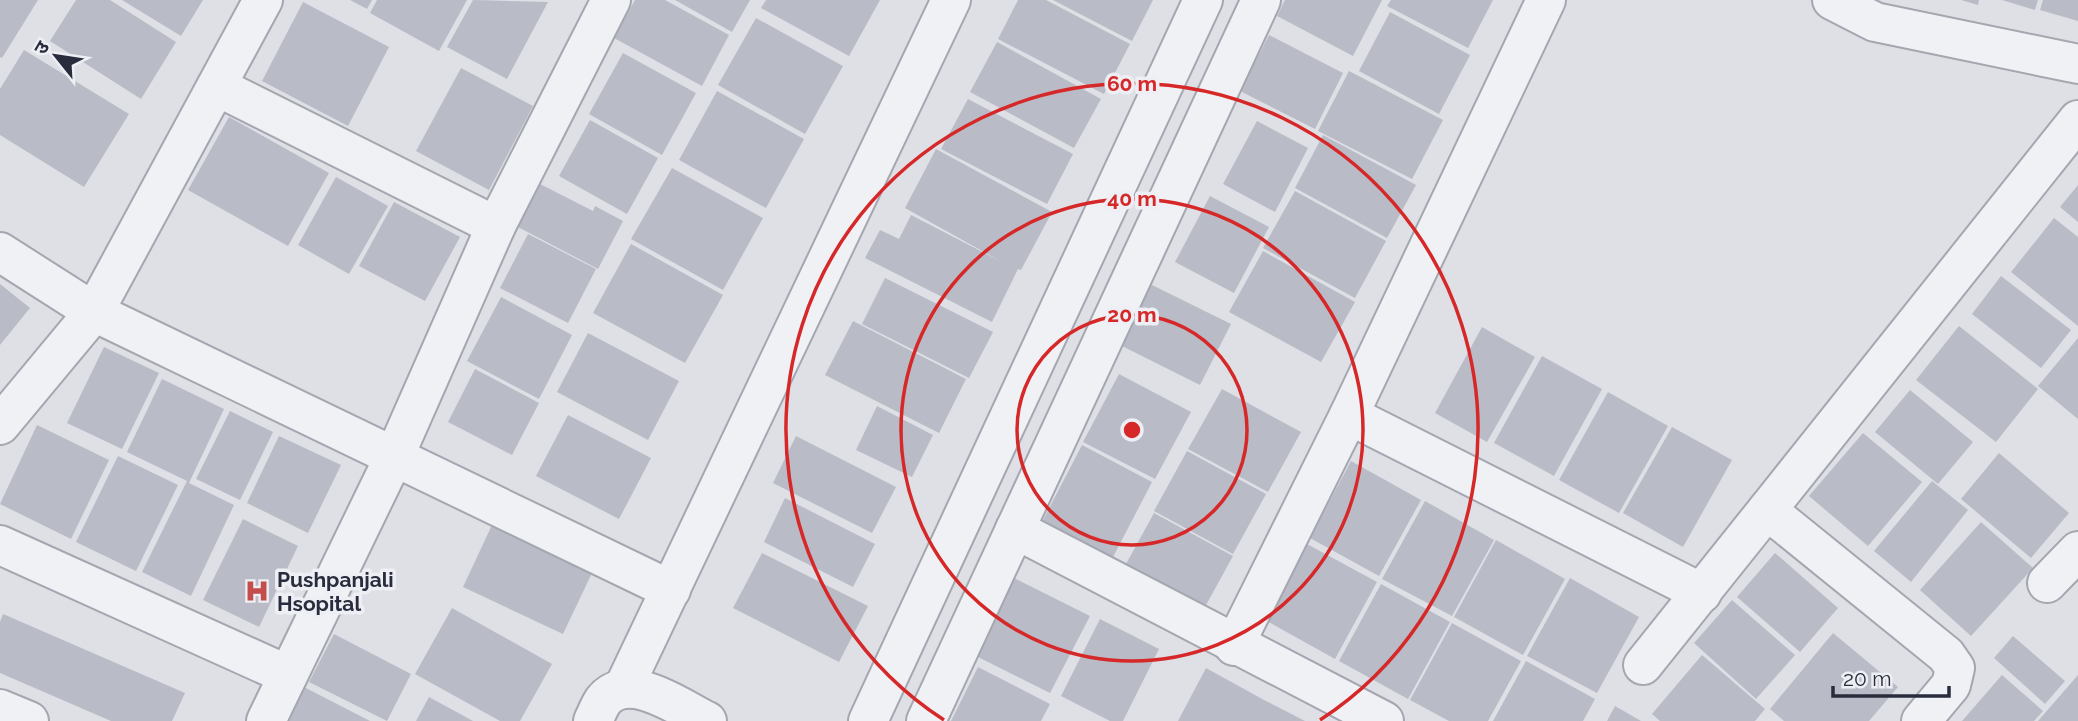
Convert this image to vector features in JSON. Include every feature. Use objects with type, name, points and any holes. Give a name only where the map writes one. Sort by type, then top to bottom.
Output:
[{"type":"street","points":[[0,425],[94,312],[263,0]]},
{"type":"street","points":[[266,721],[395,455],[496,226],[611,0]]},
{"type":"street","points":[[593,721],[604,700],[623,689],[951,0]]},
{"type":"street","points":[[868,721],[1203,0]]},
{"type":"street","points":[[926,721],[1261,0]]},
{"type":"street","points":[[1234,646],[1349,415],[1546,0]]},
{"type":"street","points":[[1832,0],[1875,22],[2078,64]]},
{"type":"street","points":[[218,86],[496,226]]},
{"type":"street","points":[[1643,665],[2078,120]]},
{"type":"street","points":[[0,252],[94,312],[671,590]]},
{"type":"street","points":[[1349,415],[1702,593]]},
{"type":"street","points":[[1767,510],[1946,655],[1955,668],[1951,685],[1922,721]]},
{"type":"street","points":[[1015,529],[1234,646],[1384,721]]},
{"type":"street","points":[[0,545],[288,675]]},
{"type":"street","points":[[2048,583],[2078,551]]},
{"type":"street","points":[[623,689],[645,691],[707,721]]},
{"type":"street","points":[[0,709],[29,721]]},
{"type":"building","points":[[0,0],[38,0],[2,58],[0,57]]},
{"type":"building","points":[[76,0],[110,0],[176,42],[141,99],[50,41]]},
{"type":"building","points":[[122,0],[203,0],[181,36]]},
{"type":"building","points":[[350,0],[372,0],[367,9]]},
{"type":"building","points":[[377,0],[467,0],[439,51],[370,13]]},
{"type":"building","points":[[473,0],[548,2],[507,79],[447,47]]},
{"type":"building","points":[[635,0],[665,0],[729,35],[702,86],[614,38]]},
{"type":"building","points":[[675,0],[750,0],[732,32]]},
{"type":"building","points":[[766,0],[880,0],[849,56],[761,8]]},
{"type":"building","points":[[1018,0],[1046,0],[1130,44],[1104,94],[998,39]]},
{"type":"building","points":[[1053,0],[1153,0],[1132,41]]},
{"type":"building","points":[[1285,0],[1382,0],[1353,56],[1277,16]]},
{"type":"building","points":[[1391,0],[1493,0],[1468,48],[1387,6]]},
{"type":"building","points":[[1961,0],[1979,0],[1978,5]]},
{"type":"building","points":[[2002,0],[2038,0],[2035,10]]},
{"type":"building","points":[[2043,0],[2078,0],[2078,21],[2040,10]]},
{"type":"building","points":[[303,2],[389,47],[348,126],[262,81]]},
{"type":"building","points":[[1390,12],[1470,55],[1439,114],[1359,71]]},
{"type":"building","points":[[756,18],[843,66],[805,134],[718,85]]},
{"type":"building","points":[[1269,35],[1343,73],[1315,129],[1240,91]]},
{"type":"building","points":[[997,42],[1101,99],[1074,148],[970,92]]},
{"type":"building","points":[[24,50],[129,114],[84,187],[0,135],[0,89]]},
{"type":"building","points":[[623,53],[696,93],[662,155],[589,114]]},
{"type":"building","points":[[461,68],[533,106],[489,190],[416,151]]},
{"type":"building","points":[[1349,71],[1443,120],[1412,179],[1318,131]]},
{"type":"building","points":[[717,91],[804,139],[766,208],[679,160]]},
{"type":"building","points":[[968,99],[1073,154],[1047,204],[941,149]]},
{"type":"building","points":[[229,117],[329,173],[288,246],[188,190]]},
{"type":"building","points":[[590,120],[658,158],[627,214],[559,176]]},
{"type":"building","points":[[1257,121],[1308,148],[1275,212],[1223,184]]},
{"type":"building","points":[[1323,135],[1416,185],[1387,238],[1295,188]]},
{"type":"building","points":[[936,149],[1052,212],[1021,270],[1018,269],[992,322],[865,258],[880,230],[899,239],[911,215],[1002,262],[905,208]]},
{"type":"building","points":[[672,168],[763,218],[723,290],[631,239]]},
{"type":"building","points":[[336,177],[388,206],[349,274],[298,245]]},
{"type":"building","points":[[540,184],[593,211],[595,206],[623,221],[598,269],[518,227]]},
{"type":"building","points":[[2078,185],[2078,222],[2060,207]]},
{"type":"building","points":[[1295,191],[1386,241],[1355,298],[1263,248]]},
{"type":"building","points":[[1210,196],[1269,227],[1234,293],[1175,262]]},
{"type":"building","points":[[394,202],[460,237],[425,301],[359,266]]},
{"type":"building","points":[[2054,218],[2078,237],[2078,326],[2011,272]]},
{"type":"building","points":[[528,234],[596,269],[568,323],[500,288]]},
{"type":"building","points":[[631,244],[723,295],[685,363],[593,313]]},
{"type":"building","points":[[1263,251],[1355,302],[1321,362],[1229,312]]},
{"type":"building","points":[[2001,276],[2071,330],[2041,368],[1972,314]]},
{"type":"building","points":[[885,278],[993,332],[969,378],[862,324]]},
{"type":"building","points":[[0,284],[30,308],[0,345]]},
{"type":"building","points":[[1150,284],[1231,324],[1200,385],[1120,345]]},
{"type":"building","points":[[501,297],[572,335],[539,399],[467,361]]},
{"type":"building","points":[[853,321],[966,379],[939,433],[825,375]]},
{"type":"building","points":[[1959,326],[2038,389],[1996,442],[1916,380]]},
{"type":"building","points":[[1482,327],[1535,357],[1487,442],[1435,413]]},
{"type":"building","points":[[588,333],[679,381],[648,440],[557,392]]},
{"type":"building","points":[[2078,338],[2078,419],[2038,386]]},
{"type":"building","points":[[104,347],[159,373],[122,449],[67,423]]},
{"type":"building","points":[[1542,356],[1602,389],[1554,476],[1494,443]]},
{"type":"building","points":[[475,369],[539,403],[512,455],[448,422]]},
{"type":"building","points":[[1119,374],[1191,412],[1155,479],[1083,442]]},
{"type":"building","points":[[162,379],[224,409],[189,483],[234,505],[191,596],[142,572],[187,481],[127,452]]},
{"type":"building","points":[[1222,389],[1301,432],[1268,492],[1188,449]]},
{"type":"building","points":[[1910,390],[1973,442],[1938,484],[1875,432]]},
{"type":"building","points":[[1608,392],[1668,426],[1619,513],[1559,480]]},
{"type":"building","points":[[877,406],[933,435],[912,477],[856,450]]},
{"type":"building","points":[[230,411],[273,432],[240,500],[196,479]]},
{"type":"building","points":[[568,415],[651,458],[619,519],[536,476]]},
{"type":"building","points":[[37,425],[109,460],[71,539],[0,504]]},
{"type":"building","points":[[1672,427],[1732,460],[1683,547],[1623,513]]},
{"type":"building","points":[[1863,433],[1922,482],[1868,546],[1809,496]]},
{"type":"building","points":[[279,436],[341,465],[308,533],[247,503]]},
{"type":"building","points":[[796,436],[896,487],[872,533],[773,483]]},
{"type":"building","points":[[1082,445],[1152,482],[1113,557],[1043,520]]},
{"type":"building","points":[[1187,451],[1266,494],[1233,554],[1154,511]]},
{"type":"building","points":[[1999,453],[2069,513],[2031,558],[1961,499]]},
{"type":"building","points":[[118,456],[178,485],[136,571],[76,542]]},
{"type":"building","points":[[1351,461],[1421,500],[1379,576],[1310,538]]},
{"type":"building","points":[[1932,481],[1968,510],[1911,582],[1874,551]]},
{"type":"building","points":[[785,498],[875,544],[853,587],[764,542]]},
{"type":"building","points":[[1425,501],[1494,540],[1452,616],[1382,579]]},
{"type":"building","points":[[1154,513],[1233,556],[1200,616],[1121,573]]},
{"type":"building","points":[[243,519],[298,546],[259,627],[203,600]]},
{"type":"building","points":[[1981,522],[2033,568],[1971,636],[1920,590]]},
{"type":"building","points":[[492,525],[592,573],[563,634],[463,587]]},
{"type":"building","points":[[1496,540],[1565,579],[1523,655],[1454,617]]},
{"type":"building","points":[[1307,544],[1377,582],[1335,659],[1265,620]]},
{"type":"building","points":[[762,553],[868,606],[839,662],[733,608]]},
{"type":"building","points":[[1775,553],[1838,608],[1800,652],[1737,597]]},
{"type":"building","points":[[1014,578],[1090,616],[1050,693],[974,655]]},
{"type":"building","points":[[1570,578],[1639,617],[1597,693],[1527,656]]},
{"type":"building","points":[[1381,584],[1450,622],[1408,699],[1339,661]]},
{"type":"building","points":[[1732,600],[1795,655],[1756,699],[1694,643]]},
{"type":"building","points":[[452,608],[552,664],[520,721],[500,721],[415,674]]},
{"type":"building","points":[[3,614],[185,693],[172,721],[111,721],[0,673],[0,622]]},
{"type":"building","points":[[1100,619],[1159,649],[1123,721],[1110,721],[1061,696]]},
{"type":"building","points":[[1452,623],[1521,661],[1488,721],[1449,721],[1410,700]]},
{"type":"building","points":[[1833,633],[1898,687],[1869,721],[1784,721],[1770,709]]},
{"type":"building","points":[[334,634],[411,674],[387,721],[309,682]]},
{"type":"building","points":[[2013,636],[2065,681],[2045,704],[1994,658]]},
{"type":"building","points":[[1702,655],[1765,709],[1755,721],[1660,721],[1652,714]]},
{"type":"building","points":[[1526,661],[1595,699],[1583,721],[1493,721]]},
{"type":"building","points":[[978,667],[1050,704],[1041,721],[951,721]]},
{"type":"building","points":[[1206,668],[1264,700],[1305,721],[1178,721]]},
{"type":"building","points":[[2002,675],[2043,711],[2034,721],[1962,721]]},
{"type":"building","points":[[2078,675],[2078,721],[2038,721]]},
{"type":"building","points":[[304,687],[370,721],[287,721]]},
{"type":"building","points":[[429,697],[473,721],[416,721]]},
{"type":"building","points":[[1615,706],[1641,721],[1607,721]]},
{"type":"place","name":"Pushpanjali Hsopital","points":[[257,591]]}]
